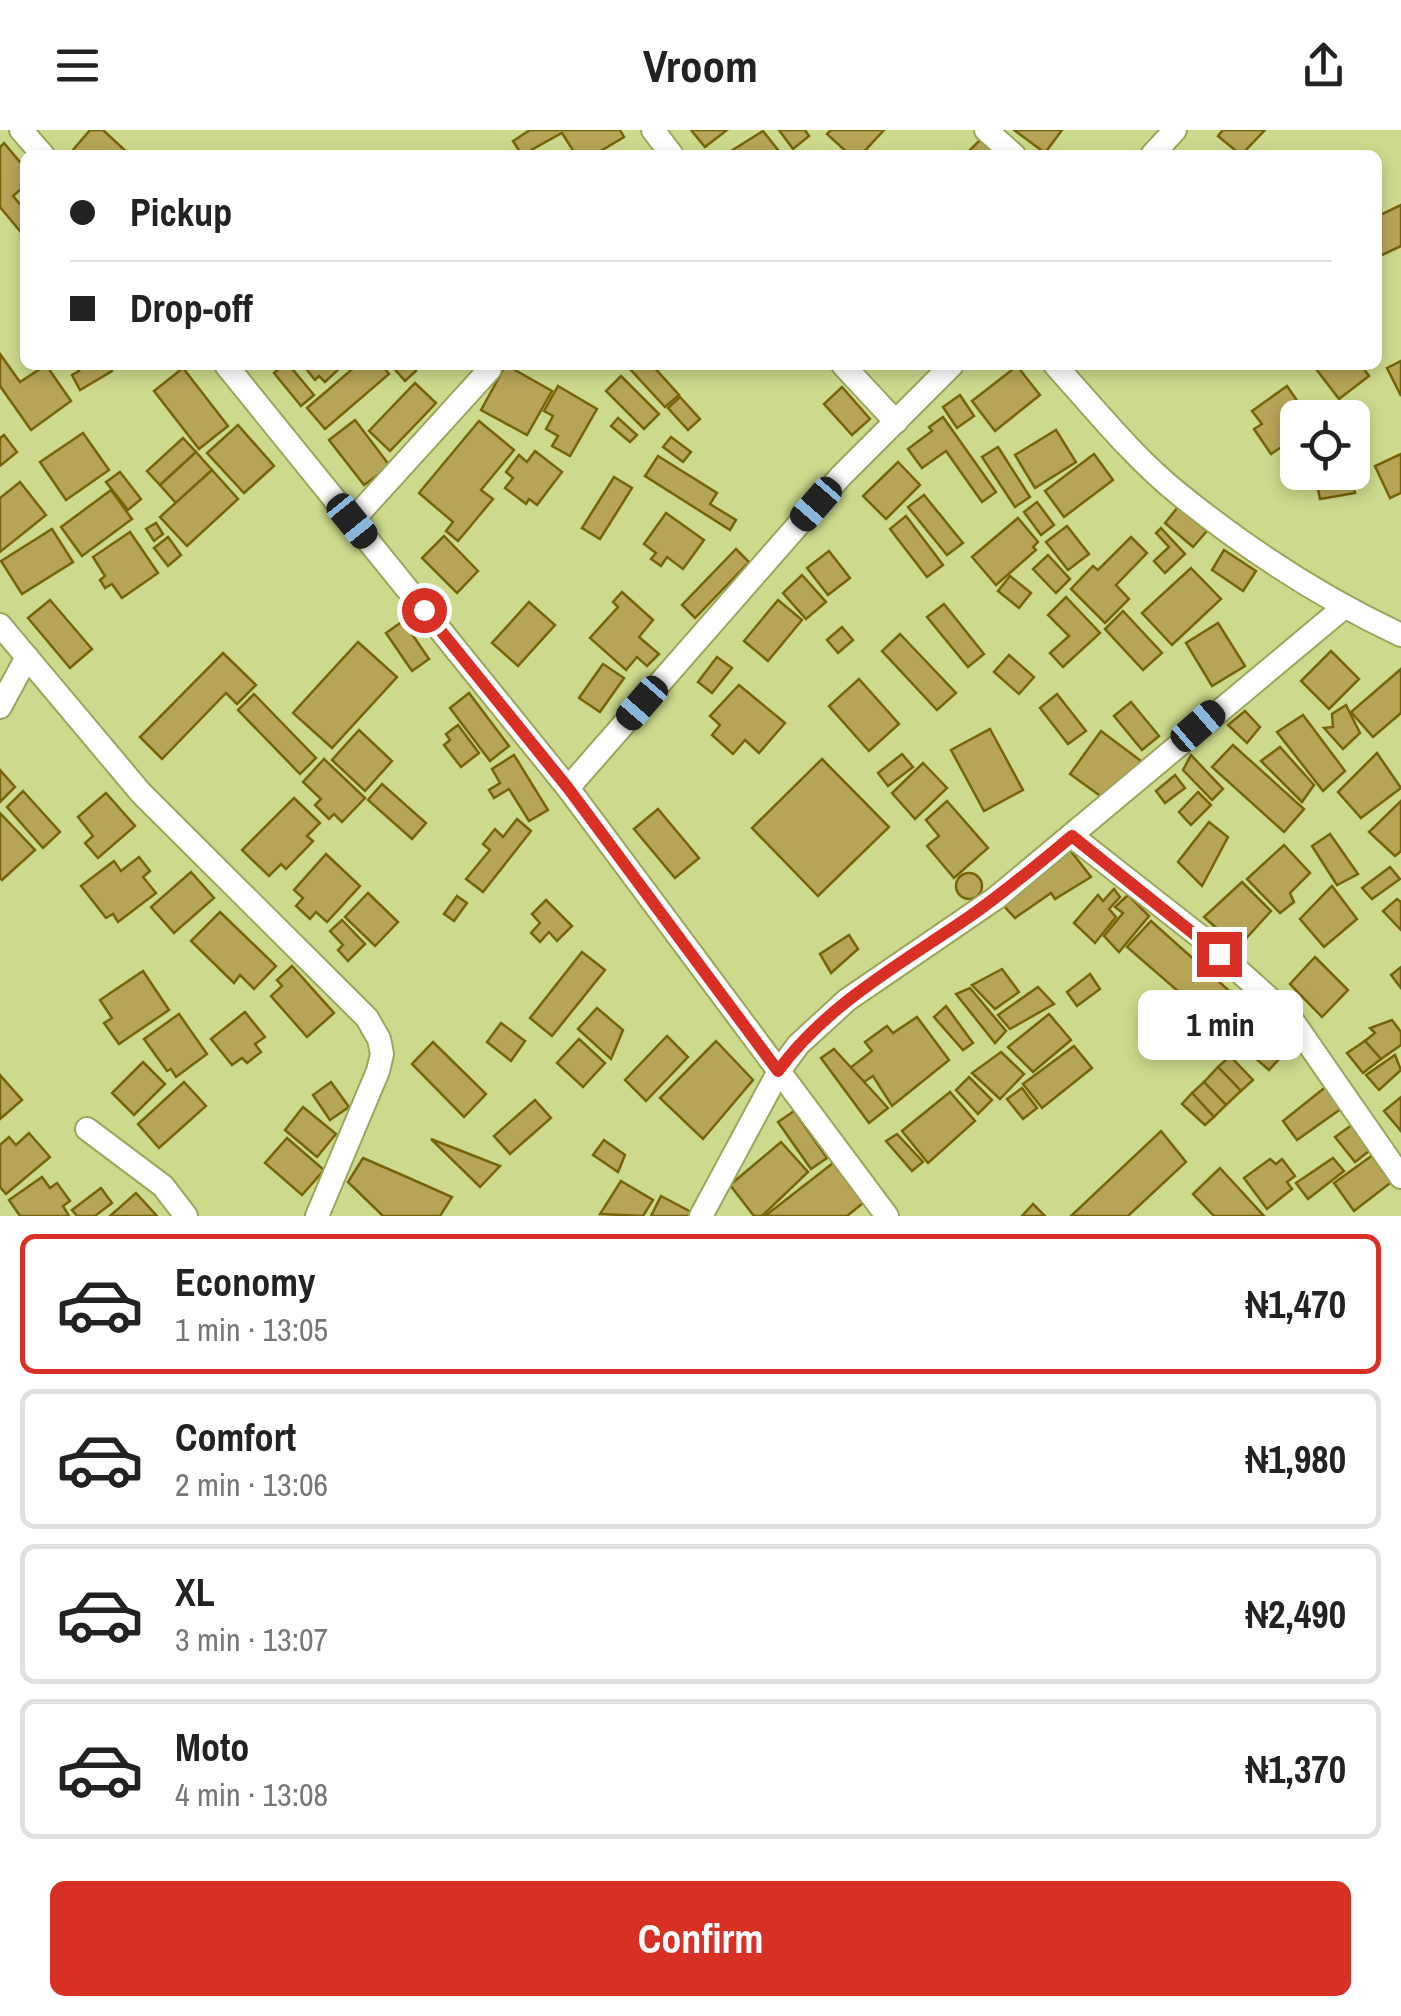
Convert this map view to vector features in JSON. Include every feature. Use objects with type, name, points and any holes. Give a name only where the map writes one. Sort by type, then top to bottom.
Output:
[{"type":"street","points":[[21,130],[38,150]]},
{"type":"street","points":[[653,130],[668,150]]},
{"type":"street","points":[[986,130],[1008,150]]},
{"type":"street","points":[[1157,150],[1175,130]]},
{"type":"street","points":[[230,370],[568,788],[887,1216]]},
{"type":"street","points":[[352,521],[489,370]]},
{"type":"street","points":[[848,370],[896,422]]},
{"type":"street","points":[[568,788],[841,476],[947,370]]},
{"type":"street","points":[[1061,370],[1177,492],[1343,608],[1401,635]]},
{"type":"street","points":[[701,1216],[778,1071],[798,1045],[847,1000],[996,898],[1258,675],[1343,608]]},
{"type":"street","points":[[0,625],[141,793],[330,978],[367,1018],[380,1039],[378,1071],[317,1216]]},
{"type":"street","points":[[0,707],[27,657]]},
{"type":"street","points":[[1072,836],[1202,938],[1290,1017],[1401,1176]]},
{"type":"street","points":[[86,1130],[163,1186],[186,1216]]},
{"type":"building","points":[[90,130],[103,130],[125,150],[73,150]]},
{"type":"building","points":[[530,130],[620,130],[624,137],[602,150],[573,150],[562,133],[531,150],[519,150],[513,141]]},
{"type":"building","points":[[691,130],[727,130],[705,147]]},
{"type":"building","points":[[779,130],[805,130],[809,136],[793,149]]},
{"type":"building","points":[[831,130],[884,130],[866,150],[845,150],[827,134]]},
{"type":"building","points":[[1014,130],[1062,130],[1047,150],[1041,150]]},
{"type":"building","points":[[1223,130],[1265,130],[1246,150],[1235,150],[1218,136]]},
{"type":"building","points":[[763,131],[778,150],[733,150]]},
{"type":"building","points":[[982,138],[994,150],[970,150]]},
{"type":"building","points":[[4,143],[20,162],[20,190],[13,196],[20,204],[20,231],[0,207],[0,147]]},
{"type":"building","points":[[1401,205],[1401,246],[1382,255],[1382,214]]},
{"type":"building","points":[[0,354],[20,382],[38,370],[49,370],[71,401],[31,430],[0,386]]},
{"type":"building","points":[[1401,361],[1401,396],[1387,368]]},
{"type":"building","points":[[185,370],[228,426],[199,449],[154,391]]},
{"type":"building","points":[[293,370],[314,395],[301,406],[274,373]]},
{"type":"building","points":[[307,370],[338,370],[325,382],[319,376],[315,380]]},
{"type":"building","points":[[351,370],[385,370],[389,374],[325,429],[307,408]]},
{"type":"building","points":[[395,370],[415,370],[416,371],[405,381]]},
{"type":"building","points":[[503,370],[515,370],[552,391],[527,435],[481,410]]},
{"type":"building","points":[[631,370],[656,370],[679,395],[665,407]]},
{"type":"building","points":[[1012,370],[1020,370],[1040,395],[995,431],[972,401]]},
{"type":"building","points":[[1317,370],[1365,370],[1369,376],[1339,399]]},
{"type":"building","points":[[79,371],[112,371],[80,390],[72,375]]},
{"type":"building","points":[[621,376],[659,414],[644,429],[606,391]]},
{"type":"building","points":[[415,383],[436,403],[390,451],[369,431]]},
{"type":"building","points":[[558,386],[597,409],[570,456],[552,446],[558,436],[546,429],[553,416],[544,411]]},
{"type":"building","points":[[1287,386],[1297,400],[1280,400],[1280,448],[1271,454],[1254,429],[1262,424],[1252,411]]},
{"type":"building","points":[[842,387],[870,419],[852,435],[824,404]]},
{"type":"building","points":[[960,395],[974,416],[957,428],[943,407]]},
{"type":"building","points":[[680,397],[700,419],[688,430],[668,408]]},
{"type":"building","points":[[943,417],[996,492],[982,502],[946,451],[922,468],[908,449]]},
{"type":"building","points":[[618,418],[637,435],[630,442],[611,426]]},
{"type":"building","points":[[355,420],[390,466],[364,485],[329,440]]},
{"type":"building","points":[[479,421],[514,450],[481,490],[493,499],[458,541],[446,531],[453,522],[419,493]]},
{"type":"building","points":[[238,425],[274,466],[244,493],[207,453]]},
{"type":"building","points":[[1056,430],[1076,462],[1035,488],[1015,455]]},
{"type":"building","points":[[83,433],[109,470],[66,500],[40,462]]},
{"type":"building","points":[[4,435],[17,452],[0,466],[0,438]]},
{"type":"building","points":[[671,437],[691,452],[683,462],[663,447]]},
{"type":"building","points":[[183,438],[196,452],[160,485],[147,471]]},
{"type":"building","points":[[998,447],[1030,497],[1015,507],[982,457]]},
{"type":"building","points":[[535,451],[562,472],[537,505],[529,499],[526,504],[505,488],[513,478],[506,472],[519,455],[527,462]]},
{"type":"building","points":[[196,452],[212,470],[176,503],[160,485]]},
{"type":"building","points":[[1094,454],[1113,480],[1064,517],[1045,491]]},
{"type":"building","points":[[1401,454],[1401,493],[1390,498],[1375,466]]},
{"type":"building","points":[[658,456],[717,493],[710,504],[736,520],[730,530],[645,476]]},
{"type":"building","points":[[898,462],[920,485],[886,519],[863,496]]},
{"type":"building","points":[[212,470],[238,499],[187,546],[160,517]]},
{"type":"building","points":[[120,472],[141,499],[128,510],[106,482]]},
{"type":"building","points":[[614,477],[632,488],[600,539],[582,528]]},
{"type":"building","points":[[20,482],[46,515],[0,552],[0,498]]},
{"type":"building","points":[[111,490],[132,519],[82,556],[61,527]]},
{"type":"building","points":[[1318,490],[1354,490],[1355,493],[1320,499]]},
{"type":"building","points":[[924,495],[963,543],[947,555],[908,507]]},
{"type":"building","points":[[1037,502],[1054,525],[1041,535],[1024,512]]},
{"type":"building","points":[[1178,507],[1207,531],[1193,547],[1165,523]]},
{"type":"building","points":[[666,513],[704,540],[683,569],[667,557],[661,566],[651,559],[656,553],[644,544]]},
{"type":"building","points":[[906,516],[943,565],[927,577],[890,529]]},
{"type":"building","points":[[1018,518],[1038,542],[1033,547],[1036,550],[996,585],[972,557]]},
{"type":"building","points":[[156,523],[163,534],[154,541],[146,529]]},
{"type":"building","points":[[1067,526],[1089,554],[1068,570],[1046,542]]},
{"type":"building","points":[[1161,528],[1185,554],[1165,573],[1154,561],[1169,547],[1156,533]]},
{"type":"building","points":[[52,529],[73,562],[22,594],[1,561]]},
{"type":"building","points":[[130,532],[158,573],[122,598],[112,584],[105,588],[100,580],[105,576],[93,557]]},
{"type":"building","points":[[444,536],[478,571],[457,593],[422,558]]},
{"type":"building","points":[[168,537],[181,555],[168,566],[154,548]]},
{"type":"building","points":[[1131,537],[1147,553],[1116,585],[1129,599],[1105,623],[1071,589],[1093,566],[1098,570]]},
{"type":"building","points":[[736,549],[749,562],[695,618],[682,605]]},
{"type":"building","points":[[1224,550],[1256,571],[1243,591],[1212,570]]},
{"type":"building","points":[[829,551],[850,578],[828,595],[807,568]]},
{"type":"building","points":[[1048,555],[1070,579],[1056,593],[1033,569]]},
{"type":"building","points":[[1191,568],[1221,599],[1172,645],[1142,613]]},
{"type":"building","points":[[802,575],[826,602],[806,619],[783,593]]},
{"type":"building","points":[[1010,576],[1031,593],[1019,608],[998,591]]},
{"type":"building","points":[[622,592],[653,620],[639,637],[659,654],[647,666],[637,657],[626,670],[590,638],[618,607],[613,602]]},
{"type":"building","points":[[1066,597],[1100,633],[1063,667],[1050,653],[1069,636],[1048,615]]},
{"type":"building","points":[[50,600],[92,649],[70,668],[28,618]]},
{"type":"building","points":[[778,600],[802,620],[768,661],[744,641]]},
{"type":"building","points":[[529,602],[555,625],[518,666],[492,643]]},
{"type":"building","points":[[944,604],[984,654],[968,667],[927,617]]},
{"type":"building","points":[[1123,611],[1162,653],[1143,670],[1105,629]]},
{"type":"building","points":[[403,621],[429,659],[412,671],[386,633]]},
{"type":"building","points":[[1218,623],[1245,666],[1212,686],[1186,643]]},
{"type":"building","points":[[842,627],[853,640],[838,653],[827,640]]},
{"type":"building","points":[[900,634],[956,693],[937,710],[882,651]]},
{"type":"building","points":[[358,642],[397,677],[332,748],[293,713]]},
{"type":"building","points":[[1331,651],[1359,679],[1329,709],[1301,681]]},
{"type":"building","points":[[223,653],[256,685],[237,704],[226,693],[162,759],[140,737]]},
{"type":"building","points":[[1009,655],[1034,677],[1019,694],[994,672]]},
{"type":"building","points":[[717,657],[732,668],[712,693],[698,682]]},
{"type":"building","points":[[603,664],[624,678],[600,712],[579,698]]},
{"type":"building","points":[[1401,669],[1401,713],[1373,737],[1351,712]]},
{"type":"building","points":[[859,679],[899,724],[869,751],[829,706]]},
{"type":"building","points":[[739,685],[785,723],[759,753],[745,740],[733,754],[712,735],[720,725],[710,716]]},
{"type":"building","points":[[469,693],[509,746],[490,761],[450,708]]},
{"type":"building","points":[[254,694],[316,758],[300,774],[238,710]]},
{"type":"building","points":[[1057,694],[1086,731],[1068,744],[1040,708]]},
{"type":"building","points":[[1131,702],[1159,736],[1142,750],[1114,716]]},
{"type":"building","points":[[1346,705],[1360,733],[1343,749],[1324,728],[1333,727],[1332,714]]},
{"type":"building","points":[[1245,711],[1260,727],[1247,743],[1228,725]]},
{"type":"building","points":[[1303,715],[1345,771],[1323,791],[1277,732]]},
{"type":"building","points":[[458,725],[479,753],[461,767],[444,745],[450,740],[446,734]]},
{"type":"building","points":[[990,729],[1023,790],[984,811],[951,750]]},
{"type":"building","points":[[359,730],[392,761],[365,791],[332,760]]},
{"type":"building","points":[[1101,731],[1141,761],[1110,803],[1070,774]]},
{"type":"building","points":[[1233,745],[1304,809],[1284,832],[1212,767]]},
{"type":"building","points":[[1280,747],[1314,785],[1302,802],[1261,761]]},
{"type":"building","points":[[1377,753],[1401,788],[1361,818],[1338,792]]},
{"type":"building","points":[[902,754],[913,767],[888,786],[878,773]]},
{"type":"building","points":[[514,755],[548,810],[529,821],[509,789],[494,798],[489,790],[500,783],[492,769]]},
{"type":"building","points":[[1191,755],[1223,789],[1212,800],[1183,770]]},
{"type":"building","points":[[324,759],[365,798],[342,822],[334,814],[329,819],[315,805],[321,799],[303,782]]},
{"type":"building","points":[[822,759],[889,827],[818,896],[752,828]]},
{"type":"building","points":[[923,763],[947,788],[915,819],[892,793]]},
{"type":"building","points":[[0,770],[15,787],[0,802]]},
{"type":"building","points":[[1175,775],[1185,788],[1165,803],[1156,791]]},
{"type":"building","points":[[382,784],[426,823],[412,839],[368,800]]},
{"type":"building","points":[[23,791],[60,832],[43,848],[7,807]]},
{"type":"building","points":[[1198,792],[1211,805],[1191,825],[1179,812]]},
{"type":"building","points":[[106,793],[135,826],[98,858],[85,843],[93,836],[78,817]]},
{"type":"building","points":[[294,798],[320,823],[307,836],[313,841],[286,869],[281,864],[269,876],[242,850]]},
{"type":"building","points":[[947,801],[988,848],[954,878],[927,846],[939,836],[926,820]]},
{"type":"building","points":[[1401,801],[1401,851],[1395,856],[1369,832]]},
{"type":"building","points":[[658,809],[699,858],[675,878],[634,829]]},
{"type":"building","points":[[0,813],[35,850],[2,880],[0,878]]},
{"type":"building","points":[[517,819],[531,831],[483,892],[466,879],[490,850],[483,844],[495,829],[503,837]]},
{"type":"building","points":[[1209,822],[1228,837],[1202,886],[1178,862]]},
{"type":"building","points":[[1330,834],[1358,874],[1337,885],[1312,846]]},
{"type":"building","points":[[1284,845],[1310,873],[1290,893],[1294,902],[1280,913],[1247,879]]},
{"type":"building","points":[[1070,850],[1091,877],[1055,899],[1051,893],[1015,918],[1004,906]]},
{"type":"building","points":[[326,854],[360,886],[327,922],[316,912],[310,919],[296,906],[303,898],[294,890]]},
{"type":"building","points":[[139,857],[150,871],[143,877],[156,893],[118,922],[113,914],[106,918],[81,886],[114,861],[121,871]]},
{"type":"building","points":[[1390,867],[1400,879],[1372,899],[1362,888]]},
{"type":"building","points":[[191,872],[214,898],[174,933],[151,907]]},
{"type":"building","points":[[969,873],[978,877],[982,886],[978,895],[969,899],[960,895],[956,886],[960,877]]},
{"type":"building","points":[[1242,882],[1271,911],[1241,944],[1228,930],[1223,934],[1204,917]]},
{"type":"building","points":[[1332,886],[1357,919],[1324,947],[1300,919]]},
{"type":"building","points":[[1114,889],[1120,897],[1109,909],[1116,917],[1095,943],[1074,923],[1098,895],[1103,901]]},
{"type":"building","points":[[368,893],[398,922],[375,946],[345,917]]},
{"type":"building","points":[[1128,895],[1149,916],[1119,952],[1104,936],[1123,913],[1115,907]]},
{"type":"building","points":[[457,896],[467,903],[454,921],[444,914]]},
{"type":"building","points":[[1397,899],[1401,902],[1401,930],[1383,911]]},
{"type":"building","points":[[546,900],[572,926],[557,941],[549,932],[540,942],[531,933],[540,923],[532,914]]},
{"type":"building","points":[[220,912],[276,966],[254,989],[240,975],[234,983],[191,941]]},
{"type":"building","points":[[342,920],[365,944],[348,961],[338,950],[343,945],[330,931]]},
{"type":"building","points":[[1151,921],[1291,1046],[1269,1070],[1127,947]]},
{"type":"building","points":[[849,935],[858,949],[831,973],[820,954]]},
{"type":"building","points":[[582,952],[605,970],[552,1036],[530,1018]]},
{"type":"building","points":[[1315,957],[1348,990],[1322,1017],[1290,984]]},
{"type":"building","points":[[292,966],[334,1013],[307,1037],[271,996],[282,986],[277,980]]},
{"type":"building","points":[[1401,967],[1401,988],[1391,975]]},
{"type":"building","points":[[1002,969],[1019,992],[995,1009],[972,985]]},
{"type":"building","points":[[143,971],[169,1010],[119,1044],[104,1023],[112,1018],[100,1000]]},
{"type":"building","points":[[1090,974],[1100,989],[1077,1006],[1067,992]]},
{"type":"building","points":[[1038,987],[1054,1004],[1010,1029],[998,1015]]},
{"type":"building","points":[[970,988],[1006,1031],[995,1043],[956,994]]},
{"type":"building","points":[[946,1006],[973,1043],[963,1050],[934,1017]]},
{"type":"building","points":[[597,1008],[623,1030],[611,1059],[578,1029]]},
{"type":"building","points":[[245,1012],[265,1037],[255,1044],[261,1052],[247,1063],[242,1058],[232,1065],[211,1039]]},
{"type":"building","points":[[179,1014],[207,1054],[176,1077],[171,1069],[167,1071],[144,1039]]},
{"type":"building","points":[[1049,1014],[1071,1040],[1033,1072],[1008,1047]]},
{"type":"building","points":[[917,1017],[949,1060],[892,1106],[873,1076],[864,1082],[850,1068],[872,1051],[865,1042],[887,1026],[893,1033]]},
{"type":"building","points":[[1392,1020],[1401,1032],[1401,1045],[1381,1059],[1365,1041],[1375,1033],[1370,1028]]},
{"type":"building","points":[[501,1023],[525,1041],[511,1061],[487,1042]]},
{"type":"building","points":[[667,1036],[688,1057],[646,1101],[625,1080]]},
{"type":"building","points":[[579,1039],[605,1063],[583,1087],[557,1063]]},
{"type":"building","points":[[716,1041],[753,1080],[703,1139],[660,1098]]},
{"type":"building","points":[[1365,1041],[1381,1059],[1363,1073],[1347,1053]]},
{"type":"building","points":[[433,1042],[486,1094],[464,1117],[412,1064]]},
{"type":"building","points":[[1074,1046],[1092,1068],[1042,1108],[1023,1084]]},
{"type":"building","points":[[834,1049],[888,1108],[869,1123],[821,1058]]},
{"type":"building","points":[[1001,1052],[1024,1074],[1000,1099],[972,1073]]},
{"type":"building","points":[[1395,1055],[1401,1070],[1379,1090],[1366,1075]]},
{"type":"building","points":[[1230,1056],[1253,1080],[1241,1091],[1218,1067]]},
{"type":"building","points":[[143,1062],[165,1084],[134,1115],[112,1093]]},
{"type":"building","points":[[1218,1067],[1241,1091],[1226,1105],[1204,1082]]},
{"type":"building","points":[[0,1075],[22,1100],[0,1119]]},
{"type":"building","points":[[969,1077],[992,1100],[978,1114],[956,1090]]},
{"type":"building","points":[[184,1082],[206,1106],[159,1148],[138,1124]]},
{"type":"building","points":[[331,1082],[349,1107],[330,1120],[313,1095]]},
{"type":"building","points":[[1204,1082],[1226,1105],[1214,1117],[1192,1093]]},
{"type":"building","points":[[1328,1085],[1345,1106],[1297,1140],[1283,1121]]},
{"type":"building","points":[[1022,1088],[1037,1108],[1023,1119],[1007,1099]]},
{"type":"building","points":[[950,1092],[975,1121],[928,1163],[902,1131]]},
{"type":"building","points":[[1192,1093],[1214,1117],[1205,1125],[1182,1104]]},
{"type":"building","points":[[1401,1097],[1401,1131],[1384,1111]]},
{"type":"building","points":[[535,1100],[551,1118],[510,1154],[494,1136]]},
{"type":"building","points":[[303,1107],[336,1134],[317,1157],[285,1130]]},
{"type":"building","points":[[794,1111],[827,1158],[811,1169],[778,1122]]},
{"type":"building","points":[[1359,1120],[1378,1144],[1355,1162],[1335,1137]]},
{"type":"building","points":[[1161,1131],[1186,1162],[1128,1216],[1071,1216]]},
{"type":"building","points":[[29,1133],[50,1157],[6,1194],[0,1187],[0,1145],[9,1137],[16,1145]]},
{"type":"building","points":[[897,1134],[923,1162],[912,1171],[886,1141]]},
{"type":"building","points":[[287,1138],[324,1170],[302,1195],[265,1163]]},
{"type":"building","points":[[431,1139],[500,1166],[480,1187]]},
{"type":"building","points":[[604,1140],[625,1155],[618,1172],[593,1155]]},
{"type":"building","points":[[781,1142],[808,1172],[762,1216],[754,1216],[730,1185]]},
{"type":"building","points":[[1381,1149],[1398,1177],[1354,1211],[1334,1183]]},
{"type":"building","points":[[363,1158],[452,1197],[440,1216],[383,1216],[348,1182]]},
{"type":"building","points":[[1333,1158],[1344,1171],[1308,1199],[1296,1183]]},
{"type":"building","points":[[1270,1159],[1276,1164],[1282,1159],[1295,1176],[1287,1182],[1292,1189],[1267,1209],[1244,1178]]},
{"type":"building","points":[[833,1163],[863,1203],[847,1216],[765,1216]]},
{"type":"building","points":[[1220,1168],[1264,1216],[1214,1216],[1193,1194]]},
{"type":"building","points":[[42,1177],[50,1188],[57,1183],[70,1201],[63,1206],[69,1216],[20,1216],[9,1200]]},
{"type":"building","points":[[621,1181],[653,1200],[643,1216],[600,1214]]},
{"type":"building","points":[[101,1188],[112,1203],[95,1216],[77,1216],[72,1210]]},
{"type":"building","points":[[136,1193],[157,1216],[110,1216]]},
{"type":"building","points":[[661,1196],[695,1214],[694,1216],[651,1216]]},
{"type":"building","points":[[1033,1204],[1045,1216],[1022,1216]]},
{"type":"route","points":[[424,610],[568,788],[778,1071],[798,1045],[847,1000],[996,898],[1072,836],[1219,954]]}]
